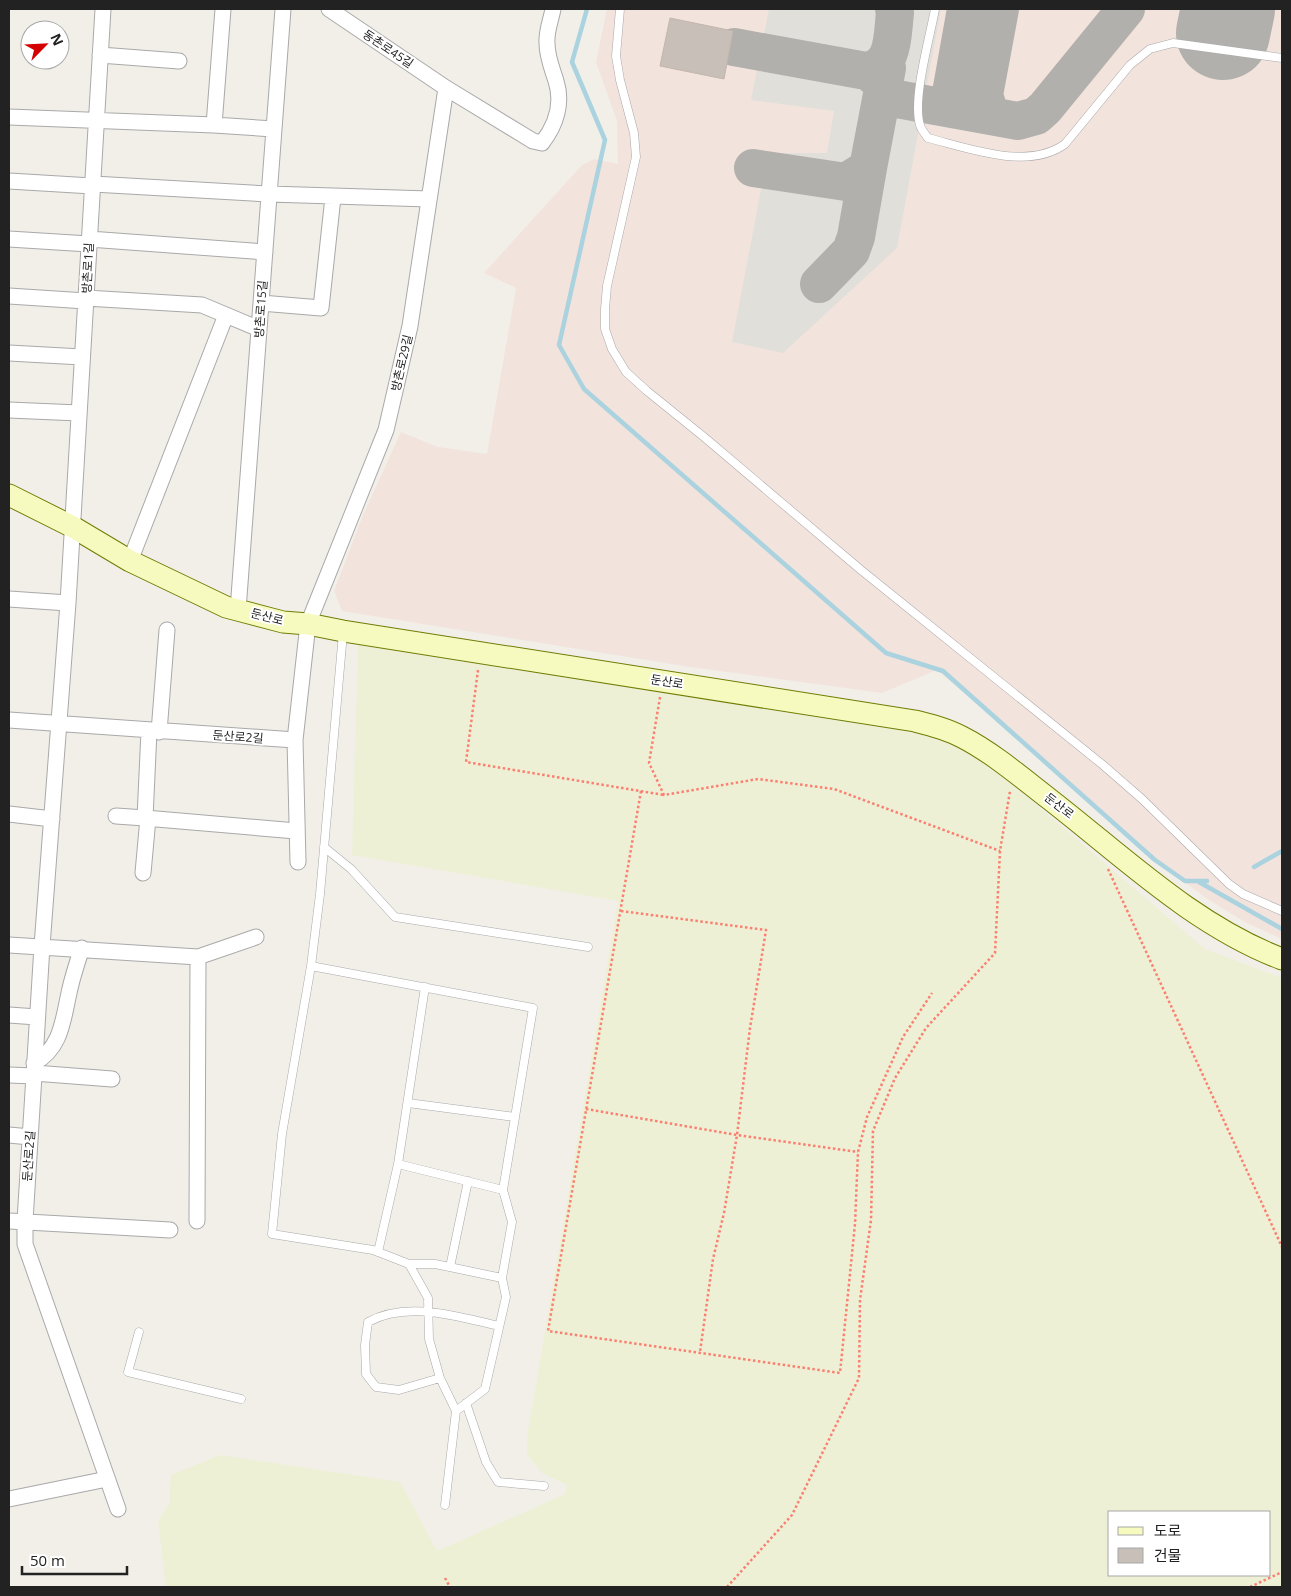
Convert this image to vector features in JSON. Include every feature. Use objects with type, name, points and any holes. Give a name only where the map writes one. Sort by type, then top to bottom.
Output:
[{"type":"street","points":[[95,9],[103,9]]},
{"type":"street","name":"방촌로1길","points":[[73,527],[103,9]]},
{"type":"street","points":[[214,125],[223,9]]},
{"type":"street","name":"방촌로15길","points":[[238,610],[283,9]]},
{"type":"street","name":"동촌로45길","points":[[329,9],[446,88],[533,142],[542,142],[553,129],[559,104],[557,82],[550,64],[546,41],[553,9]]},
{"type":"street","points":[[100,55],[179,61]]},
{"type":"street","name":"방촌로29길","points":[[295,740],[308,624],[386,430],[410,326],[446,88]]},
{"type":"street","points":[[9,117],[274,129]]},
{"type":"street","points":[[9,181],[269,194],[429,199]]},
{"type":"street","points":[[261,303],[321,308],[333,196]]},
{"type":"street","points":[[9,239],[89,241],[265,252]]},
{"type":"street","points":[[9,296],[202,305],[260,329]]},
{"type":"street","points":[[130,561],[226,314]]},
{"type":"street","points":[[9,353],[82,357]]},
{"type":"street","points":[[9,410],[79,413]]},
{"type":"street","name":"둔산로","points":[[9,496],[73,527],[130,561],[226,606],[283,622],[308,624],[915,721],[962,737],[1014,771],[1145,876],[1214,927],[1248,945],[1282,959]]},
{"type":"street","name":"둔산로2길","points":[[73,527],[60,726],[37,1016],[25,1244],[118,1509]]},
{"type":"street","points":[[9,600],[68,603]]},
{"type":"street","points":[[143,873],[154,732],[167,630]]},
{"type":"street","name":"둔산로2길","points":[[9,720],[60,726],[295,740]]},
{"type":"street","points":[[295,740],[298,862]]},
{"type":"street","points":[[9,814],[52,819]]},
{"type":"street","points":[[116,816],[296,831]]},
{"type":"street","points":[[9,945],[82,948],[198,957],[256,938]]},
{"type":"street","points":[[34,1071],[47,1056],[64,1024],[69,993],[82,948]]},
{"type":"street","points":[[196,1222],[198,957]]},
{"type":"street","points":[[9,1015],[37,1016]]},
{"type":"street","points":[[9,1075],[34,1071],[112,1079]]},
{"type":"street","points":[[9,1135],[30,1137]]},
{"type":"street","points":[[9,1220],[170,1230]]},
{"type":"street","points":[[9,1499],[107,1479]]},
{"type":"lane","points":[[620,9],[616,56],[620,80],[634,133],[636,157],[607,286],[604,309],[605,329],[612,349],[626,372],[861,570],[1103,765],[1142,799],[1229,884],[1243,894],[1282,911]]},
{"type":"lane","points":[[935,9],[921,85],[920,126],[928,138],[1004,156],[1041,155],[1055,151],[1065,144],[1130,65],[1150,49],[1173,43],[1282,58]]},
{"type":"lane","points":[[343,631],[324,847],[311,966],[282,1134],[272,1234],[378,1252],[409,1264],[435,1264],[502,1278]]},
{"type":"lane","points":[[324,847],[351,869],[394,916],[588,947]]},
{"type":"lane","points":[[311,966],[533,1008],[503,1190],[512,1222],[502,1278],[506,1298],[485,1389],[456,1411]]},
{"type":"lane","points":[[378,1252],[398,1164],[425,987]]},
{"type":"lane","points":[[408,1103],[515,1117]]},
{"type":"lane","points":[[398,1164],[503,1190]]},
{"type":"lane","points":[[450,1267],[468,1181]]},
{"type":"lane","points":[[409,1264],[428,1298],[429,1338],[440,1378],[456,1411],[445,1506]]},
{"type":"lane","points":[[440,1378],[399,1390],[376,1387],[366,1374],[365,1345],[368,1322],[379,1315],[428,1310],[499,1326]]},
{"type":"lane","points":[[139,1332],[128,1372],[241,1399]]},
{"type":"lane","points":[[466,1403],[486,1462],[498,1482],[544,1486]]},
{"type":"path","points":[[480,653],[466,762],[664,795],[758,779],[834,789],[1000,852]]},
{"type":"path","points":[[662,681],[649,763],[664,795]]},
{"type":"path","points":[[727,1587],[792,1515],[858,1378],[860,1300],[871,1220],[873,1131],[895,1078],[926,1028],[995,953],[1000,852],[1014,771]]},
{"type":"path","points":[[641,791],[548,1331],[840,1373],[854,1224],[858,1152],[867,1117],[903,1037],[932,993]]},
{"type":"path","points":[[1108,868],[1282,1247]]},
{"type":"path","points":[[621,911],[766,930],[750,1028],[737,1135],[724,1213],[713,1259],[700,1352]]},
{"type":"path","points":[[586,1109],[737,1135],[858,1152]]},
{"type":"path","points":[[1250,1587],[1282,1572]]},
{"type":"path","points":[[445,1578],[450,1587]]},
{"type":"shaded area","points":[[607,9],[1282,9],[1282,939],[1245,922],[1209,900],[1148,855],[1022,742],[937,670],[882,693],[690,667],[342,611],[334,591],[363,515],[401,432],[438,447],[487,454],[516,288],[484,273],[582,165],[594,159],[618,164],[617,121],[596,62]]},
{"type":"shaded area","points":[[769,9],[941,9],[897,248],[783,353],[732,342],[768,153],[827,153],[834,111],[751,100]]},
{"type":"green space","points":[[358,644],[940,728],[998,772],[1205,949],[1282,978],[1282,1587],[166,1587],[158,1521],[169,1504],[171,1475],[220,1455],[400,1482],[437,1551],[565,1494],[567,1485],[542,1473],[527,1455],[527,1437],[618,901],[352,855]]},
{"type":"building","points":[[670,18],[733,31],[724,79],[660,66]]},
{"type":"waterway","points":[[587,9],[572,62],[605,140],[559,345],[584,389],[886,653],[943,671],[1155,860],[1185,881],[1207,881]]},
{"type":"waterway","points":[[1254,867],[1282,851]]},
{"type":"waterway","points":[[1199,882],[1282,929]]},
{"type":"taxiway","points":[[866,71],[875,68],[887,57],[892,40],[894,9]]},
{"type":"taxiway","points":[[958,110],[952,103],[951,93],[966,9]]},
{"type":"taxiway","points":[[996,117],[989,111],[984,95],[1000,9]]},
{"type":"taxiway","points":[[734,47],[866,71],[875,77],[897,99],[1018,121],[1036,116],[1045,108],[1126,9]]},
{"type":"taxiway","points":[[753,168],[846,182],[868,168],[887,68]]},
{"type":"taxiway","points":[[819,284],[851,251],[856,237],[868,168]]},
{"type":"runway","points":[[1223,33],[1228,9]]}]
